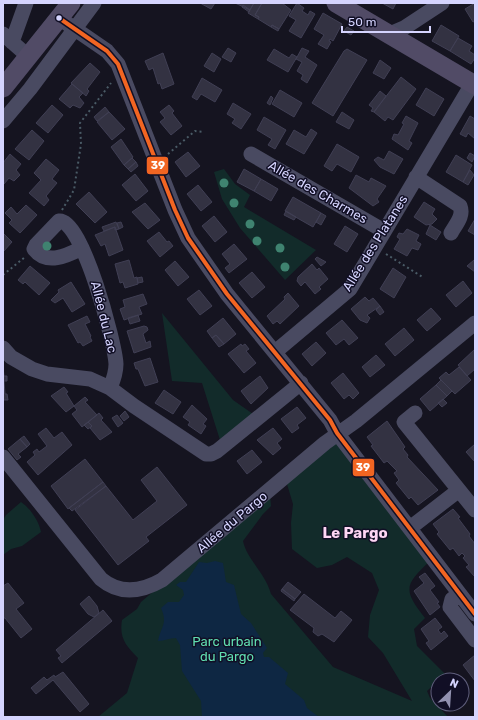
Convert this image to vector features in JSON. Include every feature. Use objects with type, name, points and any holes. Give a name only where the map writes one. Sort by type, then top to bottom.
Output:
[{"type":"main road","points":[[3,88],[29,57],[62,10],[71,3]]},
{"type":"main road","points":[[336,3],[474,85]]},
{"type":"street","points":[[26,3],[7,38],[29,57]]},
{"type":"street","points":[[3,121],[30,89],[94,3]]},
{"type":"street","points":[[390,34],[404,28],[442,3]]},
{"type":"street","points":[[62,10],[76,29],[107,51],[118,64],[124,75],[181,224],[192,245],[227,294],[330,420],[337,434],[475,614]]},
{"type":"street","name":"Allée des Platanes","points":[[275,352],[347,292],[416,177],[474,85]]},
{"type":"street","name":"Allée des Charmes","points":[[251,154],[384,231]]},
{"type":"street","points":[[416,177],[460,206],[462,211],[461,216],[451,233]]},
{"type":"street","points":[[59,221],[34,249],[37,252],[54,259],[62,258],[82,248]]},
{"type":"street","name":"Allée du Lac","points":[[59,221],[63,221],[70,228],[82,248],[96,284],[111,337],[116,364],[110,388]]},
{"type":"street","name":"Allée du Pargo","points":[[3,457],[101,579],[117,589],[142,589],[162,580],[337,434],[356,421],[475,323]]},
{"type":"street","points":[[3,348],[12,358],[32,369],[47,374],[90,379],[110,388],[200,451],[211,454],[301,383]]},
{"type":"street","points":[[415,413],[404,422],[475,510]]},
{"type":"street","points":[[410,528],[459,490]]},
{"type":"street","points":[[460,594],[452,599],[450,607],[475,640]]},
{"type":"path","points":[[59,221],[63,208],[74,190],[81,144],[80,123],[114,80],[124,75]]},
{"type":"path","points":[[157,163],[195,131],[204,132]]},
{"type":"path","points":[[374,248],[424,278]]},
{"type":"path","points":[[3,275],[34,249]]},
{"type":"green space","points":[[224,169],[235,184],[250,195],[244,207],[316,250],[285,280],[240,228],[222,199],[214,172]]},
{"type":"green space","points":[[162,313],[233,400],[253,414],[220,440],[202,383],[172,381]]},
{"type":"green space","name":"Parc urbain du Pargo","points":[[333,442],[340,445],[430,561],[421,569],[411,582],[410,594],[425,618],[414,629],[417,646],[443,672],[430,672],[430,688],[427,691],[430,698],[430,712],[443,712],[448,717],[98,717],[127,693],[138,658],[124,641],[121,626],[122,620],[137,609],[141,602],[155,590],[270,494],[271,506],[263,514],[243,541],[248,554],[265,579],[271,594],[333,667],[412,701],[383,653],[368,637],[370,615],[379,590],[372,573],[347,557],[332,565],[317,568],[292,549],[291,523],[293,504],[287,484]]},
{"type":"green space","points":[[21,502],[34,515],[41,532],[22,546],[11,549],[3,555],[3,520],[6,515]]},
{"type":"water","points":[[215,561],[223,563],[226,582],[234,585],[241,614],[251,623],[267,648],[263,653],[264,657],[269,657],[288,673],[285,684],[304,700],[307,708],[319,717],[202,717],[201,701],[182,671],[180,645],[176,638],[158,641],[164,622],[161,608],[168,602],[179,602],[184,595],[183,590],[176,585],[180,582],[186,582],[199,562],[207,563]]},
{"type":"building","points":[[200,3],[215,3],[211,9]]},
{"type":"building","points":[[235,3],[254,3],[250,10]]},
{"type":"building","points":[[254,3],[262,3],[255,15],[259,17],[258,19],[248,13]]},
{"type":"building","points":[[262,3],[282,3],[291,10],[279,29],[272,25],[271,27],[258,19],[259,17],[255,15]]},
{"type":"building","points":[[297,3],[304,8],[302,11],[308,15],[310,11],[315,14],[301,38],[289,31],[296,20],[289,16]]},
{"type":"building","points":[[382,3],[396,3],[393,9]]},
{"type":"building","points":[[475,3],[475,21],[473,22],[465,9]]},
{"type":"building","points":[[243,5],[250,10],[249,12],[242,7]]},
{"type":"building","points":[[323,13],[342,24],[333,41],[330,39],[329,41],[331,42],[327,49],[318,44],[324,35],[314,29]]},
{"type":"building","points":[[272,25],[279,29],[278,31],[271,27]]},
{"type":"building","points":[[441,25],[459,36],[450,51],[432,41]]},
{"type":"building","points":[[347,27],[354,31],[351,35],[344,31]]},
{"type":"building","points":[[458,38],[472,46],[469,51],[475,55],[475,58],[471,64],[450,51]]},
{"type":"building","points":[[228,48],[236,53],[231,62],[222,57]]},
{"type":"building","points":[[302,48],[309,51],[305,57],[317,65],[307,83],[301,79],[303,75],[297,71],[302,62],[296,59]]},
{"type":"building","points":[[274,49],[289,58],[292,54],[297,57],[288,72],[267,60]]},
{"type":"building","points":[[347,49],[367,60],[333,116],[312,103],[344,51]]},
{"type":"building","points":[[163,53],[174,84],[162,89],[160,83],[158,84],[153,68],[149,70],[145,61]]},
{"type":"building","points":[[212,53],[221,59],[214,72],[204,66]]},
{"type":"building","points":[[380,60],[391,68],[384,79],[373,73]]},
{"type":"building","points":[[90,63],[100,72],[87,89],[89,91],[86,96],[71,83]]},
{"type":"building","points":[[401,77],[416,89],[393,120],[388,117],[385,121],[374,112]]},
{"type":"building","points":[[202,78],[222,90],[215,102],[201,94],[197,100],[192,97]]},
{"type":"building","points":[[72,84],[83,93],[79,97],[84,103],[80,108],[73,105],[70,108],[59,99]]},
{"type":"building","points":[[426,88],[444,99],[434,116],[416,105]]},
{"type":"building","points":[[280,90],[302,103],[294,117],[272,104]]},
{"type":"building","points":[[380,91],[386,96],[374,112],[371,111],[373,108],[369,105]]},
{"type":"building","points":[[271,96],[273,98],[270,105],[267,103]]},
{"type":"building","points":[[233,103],[251,114],[241,129],[232,123],[235,119],[227,114]]},
{"type":"building","points":[[52,105],[63,115],[48,133],[36,123]]},
{"type":"building","points":[[169,105],[174,111],[172,113],[182,126],[171,135],[160,122],[165,118],[160,112]]},
{"type":"building","points":[[105,107],[109,112],[97,121],[94,117]]},
{"type":"building","points":[[109,112],[125,129],[112,140],[97,122]]},
{"type":"building","points":[[342,112],[354,120],[349,129],[336,122]]},
{"type":"building","points":[[406,116],[418,123],[409,141],[412,143],[408,150],[392,139],[394,134],[398,135],[404,124],[402,123]]},
{"type":"building","points":[[470,116],[475,119],[475,139],[468,133],[466,137],[460,134]]},
{"type":"building","points":[[264,117],[286,130],[275,149],[268,145],[272,139],[257,130]]},
{"type":"building","points":[[311,129],[317,133],[304,154],[286,144],[294,130],[306,137]]},
{"type":"building","points":[[32,130],[44,141],[29,160],[15,149]]},
{"type":"building","points":[[121,139],[133,157],[124,165],[111,147]]},
{"type":"building","points":[[337,144],[359,157],[351,172],[337,164],[332,171],[324,166]]},
{"type":"building","points":[[389,151],[403,159],[394,174],[380,167],[374,160],[378,157],[384,160]]},
{"type":"building","points":[[188,152],[200,166],[186,177],[175,162]]},
{"type":"building","points":[[470,153],[475,156],[472,162],[467,158]]},
{"type":"building","points":[[10,154],[21,164],[16,170],[20,175],[14,181],[9,178],[4,184],[3,163]]},
{"type":"building","points":[[456,155],[472,165],[463,182],[446,172]]},
{"type":"building","points":[[132,158],[136,162],[128,169],[124,165]]},
{"type":"building","points":[[46,159],[59,170],[52,179],[57,183],[46,196],[49,200],[44,206],[29,193],[41,180],[34,173]]},
{"type":"building","points":[[136,162],[138,166],[131,172],[128,169]]},
{"type":"building","points":[[244,169],[261,179],[254,191],[237,182]]},
{"type":"building","points":[[470,170],[474,175],[468,185],[463,182]]},
{"type":"building","points":[[135,174],[148,191],[136,201],[122,185]]},
{"type":"building","points":[[356,175],[369,182],[371,178],[386,186],[377,199],[379,202],[373,206],[349,188]]},
{"type":"building","points":[[261,179],[278,189],[271,201],[254,191]]},
{"type":"building","points":[[198,185],[212,202],[201,211],[187,194]]},
{"type":"building","points":[[89,192],[107,212],[95,223],[76,204]]},
{"type":"building","points":[[293,197],[321,213],[313,227],[285,211]]},
{"type":"building","points":[[424,202],[435,209],[432,214],[437,219],[432,224],[426,225],[414,217]]},
{"type":"building","points":[[145,203],[160,220],[148,229],[132,212]]},
{"type":"building","points":[[26,205],[37,215],[20,233],[9,223],[12,220],[5,213],[11,207],[17,214]]},
{"type":"building","points":[[286,211],[296,217],[294,220],[284,215]]},
{"type":"building","points":[[321,213],[326,216],[321,225],[316,222]]},
{"type":"building","points":[[214,216],[227,232],[215,242],[202,226]]},
{"type":"building","points":[[475,219],[475,235],[468,231]]},
{"type":"building","points":[[116,222],[119,229],[115,230],[115,227],[104,231],[102,227]]},
{"type":"building","points":[[121,222],[123,227],[119,229],[117,223]]},
{"type":"building","points":[[430,225],[441,232],[436,240],[426,234]]},
{"type":"building","points":[[345,226],[358,234],[347,252],[334,244]]},
{"type":"building","points":[[115,227],[123,250],[109,256],[105,244],[101,246],[95,235]]},
{"type":"building","points":[[407,229],[419,235],[416,241],[421,244],[418,250],[412,248],[407,256],[394,249],[400,239],[397,237],[399,233],[403,234]]},
{"type":"building","points":[[159,232],[167,242],[169,241],[173,246],[160,257],[147,241]]},
{"type":"building","points":[[3,233],[12,242],[3,252]]},
{"type":"building","points":[[234,244],[247,259],[229,273],[225,268],[230,264],[222,254]]},
{"type":"building","points":[[317,257],[326,262],[321,266],[315,259]]},
{"type":"building","points":[[129,260],[134,278],[137,277],[138,284],[125,288],[123,282],[120,283],[115,264]]},
{"type":"building","points":[[474,260],[475,261],[475,272],[467,266]]},
{"type":"building","points":[[175,261],[189,277],[178,286],[165,270]]},
{"type":"building","points":[[312,264],[317,270],[319,268],[328,279],[319,287],[321,289],[315,294],[305,282],[301,286],[297,281],[298,277]]},
{"type":"building","points":[[30,266],[50,283],[39,295],[25,282],[23,284],[18,280]]},
{"type":"building","points":[[393,268],[406,277],[394,298],[380,289]]},
{"type":"building","points":[[252,272],[265,287],[252,298],[239,283]]},
{"type":"building","points":[[142,277],[143,282],[138,283],[137,278]]},
{"type":"building","points":[[463,281],[472,293],[456,307],[446,295]]},
{"type":"building","points":[[71,282],[85,304],[72,312],[63,298],[55,303],[51,300],[59,292],[58,290]]},
{"type":"building","points":[[199,290],[212,306],[200,315],[187,299]]},
{"type":"building","points":[[288,293],[299,306],[280,324],[277,321],[273,324],[267,316],[285,299],[284,297]]},
{"type":"building","points":[[143,294],[147,304],[139,307],[142,314],[124,320],[120,309],[125,307],[123,300]]},
{"type":"building","points":[[365,297],[369,301],[373,298],[380,306],[367,315],[370,318],[367,323],[360,320],[351,309]]},
{"type":"building","points":[[380,306],[384,312],[380,315],[376,310]]},
{"type":"building","points":[[431,308],[441,319],[427,331],[417,320]]},
{"type":"building","points":[[138,315],[140,321],[130,324],[128,318]]},
{"type":"building","points":[[87,316],[90,322],[85,324],[92,341],[83,346],[80,342],[78,343],[68,325]]},
{"type":"building","points":[[223,318],[236,334],[224,344],[216,335],[212,338],[207,331]]},
{"type":"building","points":[[342,320],[358,338],[349,345],[344,339],[336,345],[326,333]]},
{"type":"building","points":[[144,326],[147,327],[148,330],[143,334],[146,343],[150,341],[151,347],[134,353],[127,331]]},
{"type":"building","points":[[404,328],[414,340],[395,356],[385,344]]},
{"type":"building","points":[[216,335],[224,344],[219,347],[212,338]]},
{"type":"building","points":[[316,342],[326,353],[312,366],[302,354]]},
{"type":"building","points":[[241,344],[242,346],[245,344],[249,349],[246,351],[256,363],[244,373],[228,354]]},
{"type":"building","points":[[475,349],[475,369],[467,376],[458,365]]},
{"type":"building","points":[[376,355],[385,365],[370,377],[362,367]]},
{"type":"building","points":[[150,358],[158,382],[145,386],[134,363]]},
{"type":"building","points":[[3,367],[4,376],[7,376],[7,381],[4,381],[5,394],[7,394],[8,400],[3,400]]},
{"type":"building","points":[[459,367],[471,380],[455,394],[439,378],[446,372],[449,375]]},
{"type":"building","points":[[343,373],[359,393],[353,399],[349,395],[344,399],[331,383]]},
{"type":"building","points":[[260,376],[268,388],[251,404],[241,391]]},
{"type":"building","points":[[441,380],[452,391],[447,396],[436,385]]},
{"type":"building","points":[[436,385],[447,396],[430,411],[420,399]]},
{"type":"building","points":[[64,387],[68,392],[66,393],[74,406],[66,412],[51,396]]},
{"type":"building","points":[[164,390],[181,402],[173,414],[155,403]]},
{"type":"building","points":[[85,397],[88,400],[85,402],[97,415],[82,427],[72,414],[77,410],[74,406]]},
{"type":"building","points":[[443,399],[447,403],[442,407],[438,403]]},
{"type":"building","points":[[192,405],[207,419],[203,424],[206,426],[201,434],[188,425],[190,422],[183,417]]},
{"type":"building","points":[[297,407],[306,418],[297,425],[299,428],[292,433],[281,419]]},
{"type":"building","points":[[125,411],[129,417],[124,421],[120,416]]},
{"type":"building","points":[[99,413],[103,418],[101,420],[112,432],[100,440],[90,428],[92,426],[88,422]]},
{"type":"building","points":[[117,415],[123,423],[118,427],[112,418]]},
{"type":"building","points":[[387,421],[405,447],[403,449],[408,455],[407,457],[438,490],[418,505],[411,497],[409,499],[396,483],[399,480],[394,473],[397,471],[387,461],[384,463],[371,446],[373,445],[367,437]]},
{"type":"building","points":[[88,422],[92,426],[88,429],[84,425]]},
{"type":"building","points":[[46,428],[54,438],[62,432],[72,445],[38,475],[27,462],[35,455],[33,452],[37,449],[39,452],[47,446],[38,434]]},
{"type":"building","points":[[273,428],[282,439],[277,443],[281,448],[273,455],[257,440]]},
{"type":"building","points":[[24,436],[30,444],[27,447],[20,439]]},
{"type":"building","points":[[20,439],[27,447],[18,454],[21,457],[17,460],[8,449]]},
{"type":"building","points":[[475,444],[475,462],[466,452]]},
{"type":"building","points":[[252,450],[262,462],[247,474],[237,461]]},
{"type":"building","points":[[85,459],[103,482],[68,509],[51,486]]},
{"type":"building","points":[[157,467],[187,505],[146,537],[149,541],[118,565],[75,510],[106,486],[133,520],[157,501],[141,480]]},
{"type":"building","points":[[103,482],[106,486],[72,511],[69,508]]},
{"type":"building","points":[[453,509],[460,517],[458,518],[470,534],[469,536],[475,544],[475,577],[466,567],[469,565],[463,558],[465,556],[462,553],[459,556],[453,548],[450,550],[437,534],[439,532],[433,524]]},
{"type":"building","points":[[425,573],[435,586],[430,590],[439,602],[437,603],[440,607],[430,615],[414,591],[424,583],[419,577]]},
{"type":"building","points":[[288,582],[301,592],[295,599],[282,589]]},
{"type":"building","points":[[8,583],[24,603],[16,609],[32,629],[21,638],[5,618],[3,618],[3,586]]},
{"type":"building","points":[[282,589],[295,599],[294,601],[281,591]]},
{"type":"building","points":[[304,594],[335,618],[341,611],[352,620],[334,642],[322,634],[318,636],[313,632],[314,628],[290,610]]},
{"type":"building","points":[[89,596],[97,606],[99,613],[94,617],[88,614],[80,604]]},
{"type":"building","points":[[103,610],[112,621],[62,663],[58,658],[61,656],[56,650]]},
{"type":"building","points":[[435,618],[442,627],[438,630],[441,634],[444,631],[448,636],[431,650],[426,643],[429,641],[421,629]]},
{"type":"building","points":[[475,655],[475,681],[470,672],[468,672],[463,665]]},
{"type":"building","points":[[63,672],[89,704],[80,712],[53,680],[36,694],[31,688],[44,677],[47,680],[54,675],[55,677]]},
{"type":"transit line","name":"39","points":[[59,18],[107,51],[118,64],[175,210],[188,238],[227,294],[330,420],[337,433],[475,614]]},
{"type":"district","name":"Le Pargo","points":[[355,533]]}]
